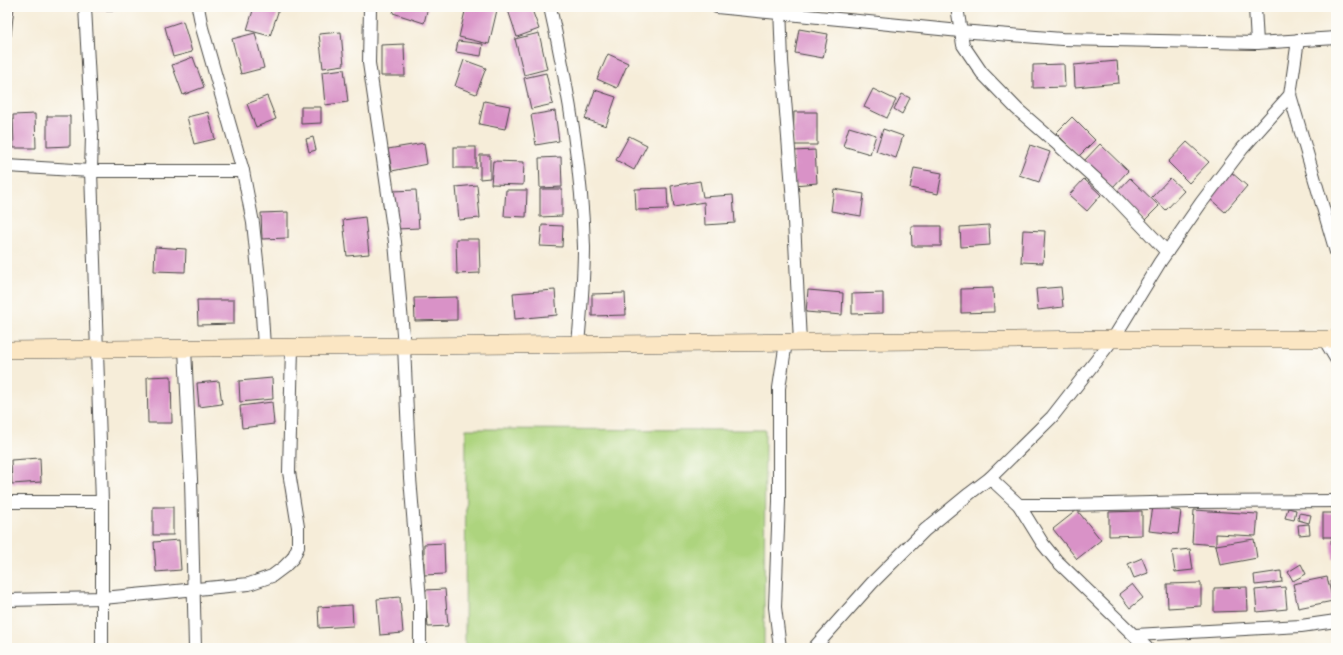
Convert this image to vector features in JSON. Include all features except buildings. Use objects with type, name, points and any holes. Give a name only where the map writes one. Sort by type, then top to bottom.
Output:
[{"type":"main road","points":[[7,350],[1113,339],[1330,339]]},
{"type":"street","points":[[85,7],[92,136],[91,172],[102,502],[102,648]]},
{"type":"street","points":[[198,7],[202,28],[243,171],[253,223],[261,298],[264,347]]},
{"type":"street","points":[[370,7],[369,63],[395,242],[404,346],[410,478],[420,600],[420,648]]},
{"type":"street","points":[[550,7],[562,62],[572,120],[581,193],[584,248],[578,344]]},
{"type":"street","points":[[718,7],[781,10],[960,31],[1062,39],[1257,42],[1336,38]]},
{"type":"street","points":[[957,7],[963,45],[982,73],[1017,110],[1109,191],[1166,252]]},
{"type":"street","points":[[1255,7],[1257,42]]},
{"type":"street","points":[[780,648],[775,607],[779,388],[792,342],[793,202],[782,61],[781,10]]},
{"type":"street","points":[[1298,40],[1290,95],[1336,252]]},
{"type":"street","points":[[814,648],[872,583],[925,530],[990,478],[1052,417],[1113,339],[1166,252],[1201,203],[1242,149],[1290,95]]},
{"type":"street","points":[[7,166],[91,172],[243,171]]},
{"type":"street","points":[[1330,339],[1336,359]]},
{"type":"street","points":[[7,600],[103,598],[249,584],[272,576],[284,567],[293,558],[298,547],[298,527],[289,472],[292,347]]},
{"type":"street","points":[[186,348],[195,648]]},
{"type":"street","points":[[990,478],[1019,506],[1042,544],[1056,560],[1147,648]]},
{"type":"street","points":[[7,502],[102,502]]},
{"type":"street","points":[[1019,506],[1192,502],[1336,502]]},
{"type":"street","points":[[1135,635],[1301,626],[1336,621]]},
{"type":"green space","points":[[466,429],[765,430],[764,648],[465,648]]}]
